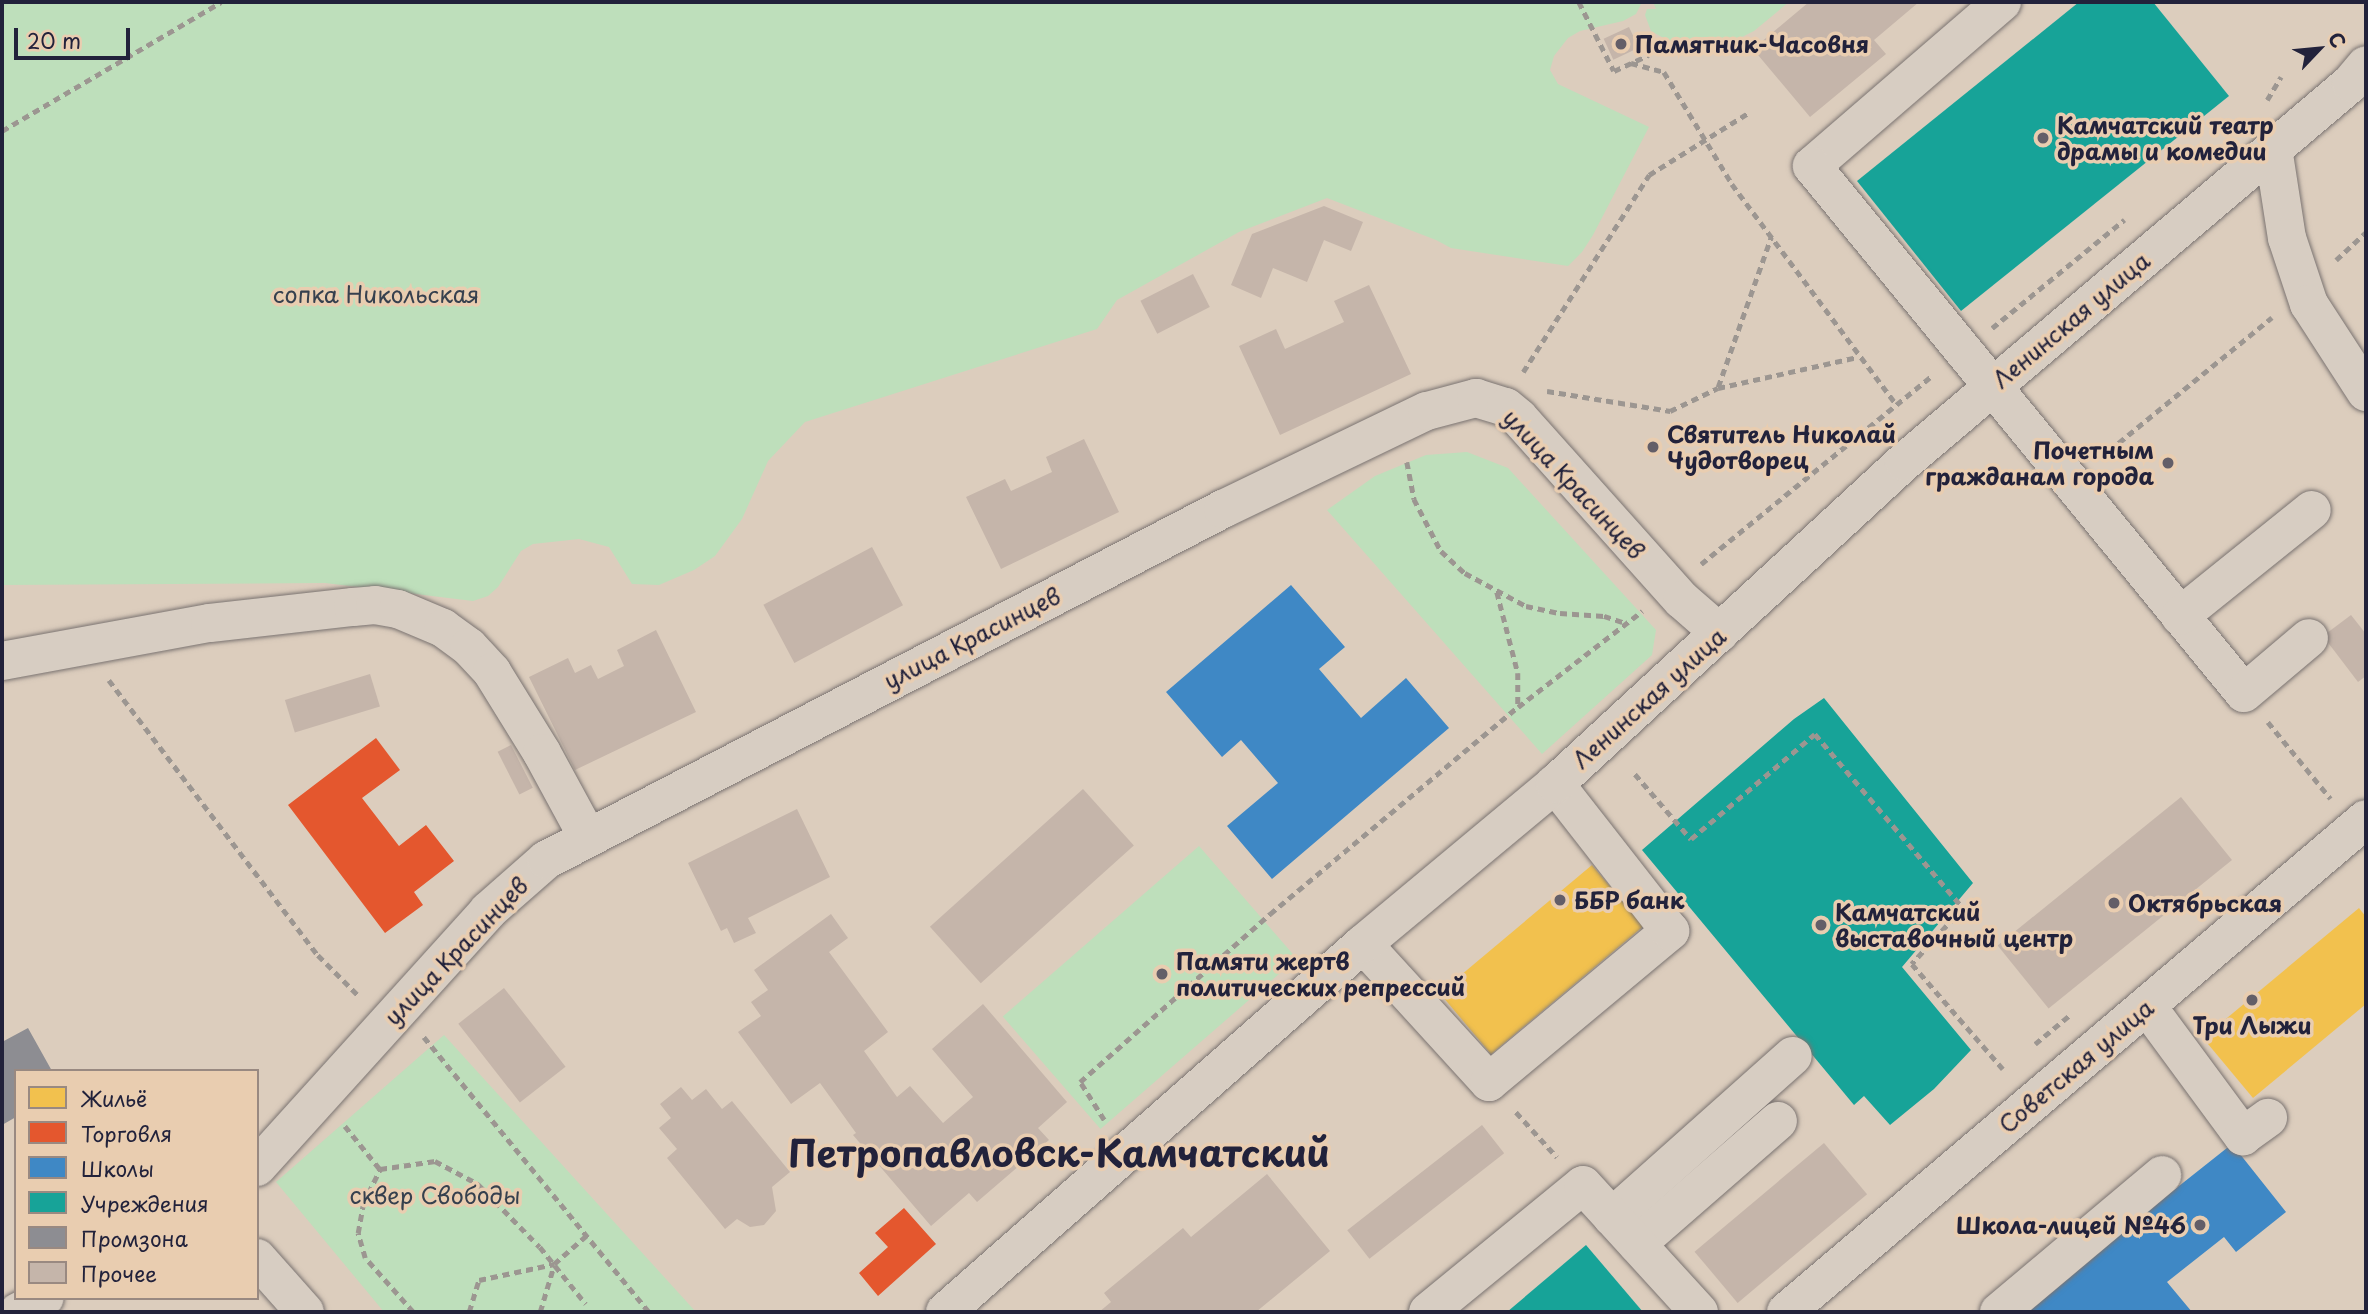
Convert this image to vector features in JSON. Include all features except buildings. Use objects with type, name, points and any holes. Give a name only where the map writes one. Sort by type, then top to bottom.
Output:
[{"type":"main road","points":[[2002,2],[1812,166],[2244,693],[2309,638]]},
{"type":"main road","name":"Ленинская улица","points":[[945,1312],[1363,944],[1555,784],[1904,462],[2359,74]]},
{"type":"main road","points":[[2273,148],[2287,238],[2309,304],[2366,393]]},
{"type":"main road","name":"улица Красинцев","points":[[259,1165],[488,911],[547,860],[587,836],[1211,515],[1399,423],[1467,399],[1486,399],[1502,405],[1519,418],[1682,600],[1720,633]]},
{"type":"main road","points":[[2180,616],[2312,510]]},
{"type":"main road","points":[[2,661],[210,623],[375,605],[398,609],[443,628],[492,671],[542,752],[587,836]]},
{"type":"main road","points":[[1363,944],[1489,1083],[1670,932],[1555,784]]},
{"type":"main road","name":"Советская улица","points":[[1786,1312],[2366,819]]},
{"type":"main road","points":[[2147,1006],[2243,1136],[2268,1118]]},
{"type":"main road","points":[[1624,1230],[1793,1056]]},
{"type":"main road","points":[[1624,1230],[1778,1121]]},
{"type":"main road","points":[[1999,1312],[2162,1175]]},
{"type":"main road","points":[[1428,1312],[1583,1185],[1699,1312]]},
{"type":"main road","points":[[259,1260],[305,1312]]},
{"type":"main road","points":[[18,1312],[40,1300]]},
{"type":"path","points":[[2,131],[221,2]]},
{"type":"path","points":[[1578,2],[1614,71],[1648,55]]},
{"type":"path","points":[[1631,62],[1664,72],[1704,140],[1771,237],[1858,357],[1896,404]]},
{"type":"path","points":[[2263,106],[2281,77]]},
{"type":"path","points":[[1502,405],[1649,175],[1750,112]]},
{"type":"path","points":[[1718,388],[1771,237]]},
{"type":"path","points":[[2104,454],[2265,322]]},
{"type":"path","points":[[1502,405],[1532,389],[1670,411],[1718,388],[1858,357]]},
{"type":"path","points":[[1399,423],[1414,499],[1441,551],[1465,573],[1527,606],[1560,613],[1604,615],[1626,623]]},
{"type":"path","points":[[1497,592],[1518,673],[1518,706]]},
{"type":"path","points":[[2244,693],[2332,799]]},
{"type":"path","points":[[138,714],[318,955],[387,1024]]},
{"type":"path","points":[[1635,774],[1692,839],[1815,734],[1962,908],[1912,964],[2003,1069]]},
{"type":"path","points":[[2035,1044],[2071,1014]]},
{"type":"path","points":[[424,1036],[649,1312]]},
{"type":"path","points":[[1489,1083],[1583,1185]]},
{"type":"path","points":[[340,1120],[380,1169]]},
{"type":"path","points":[[380,1169],[435,1161],[478,1184],[554,1264],[586,1304]]},
{"type":"path","points":[[380,1169],[363,1204],[358,1233],[365,1258],[413,1312]]},
{"type":"path","points":[[469,1312],[479,1280],[554,1264],[587,1235]]},
{"type":"path","points":[[540,1312],[554,1264]]},
{"type":"green space","name":"сопка Никольская","points":[[2,2],[1642,2],[1636,14],[1623,21],[1580,31],[1568,38],[1554,56],[1550,70],[1558,84],[1649,127],[1593,235],[1582,252],[1568,266],[1451,248],[1327,198],[1239,232],[1117,300],[1097,329],[805,422],[768,461],[742,519],[715,556],[694,570],[659,585],[632,584],[609,547],[579,539],[533,544],[521,551],[498,587],[488,596],[473,601],[325,583],[2,585]]},
{"type":"green space","points":[[1653,2],[1789,2],[1754,31],[1736,40],[1716,48],[1692,48],[1678,46],[1651,31],[1645,15],[1647,9],[1656,9]]},
{"type":"green space","points":[[1467,452],[1508,468],[1656,630],[1652,655],[1542,754],[1327,510],[1375,476],[1426,455]]},
{"type":"green space","points":[[1199,846],[1297,958],[1101,1129],[1003,1017]]},
{"type":"green space","name":"cквер Свободы","points":[[444,1035],[696,1312],[384,1312],[276,1182]]},
{"type":"place","name":"Памятник-Часовня","points":[[1621,44]]},
{"type":"place","name":"Камчатский театр драмы и комедии","points":[[2043,138]]},
{"type":"place","name":"Святитель Николай Чудотворец","points":[[1653,447]]},
{"type":"place","name":"Почетным гражданам города","points":[[2168,463]]},
{"type":"place","name":"ББР банк","points":[[1560,900]]},
{"type":"place","name":"Октябрьская","points":[[2114,903]]},
{"type":"place","name":"Камчатский выставочный центр","points":[[1821,925]]},
{"type":"place","name":"Памяти жертв политических репрессий","points":[[1162,974]]},
{"type":"place","name":"Три Лыжи","points":[[2252,1000]]},
{"type":"place","name":"Школа-лицей №46","points":[[2200,1225]]},
{"type":"district","name":"Петропавловск-Камчатский","points":[[1059,1152]]}]
